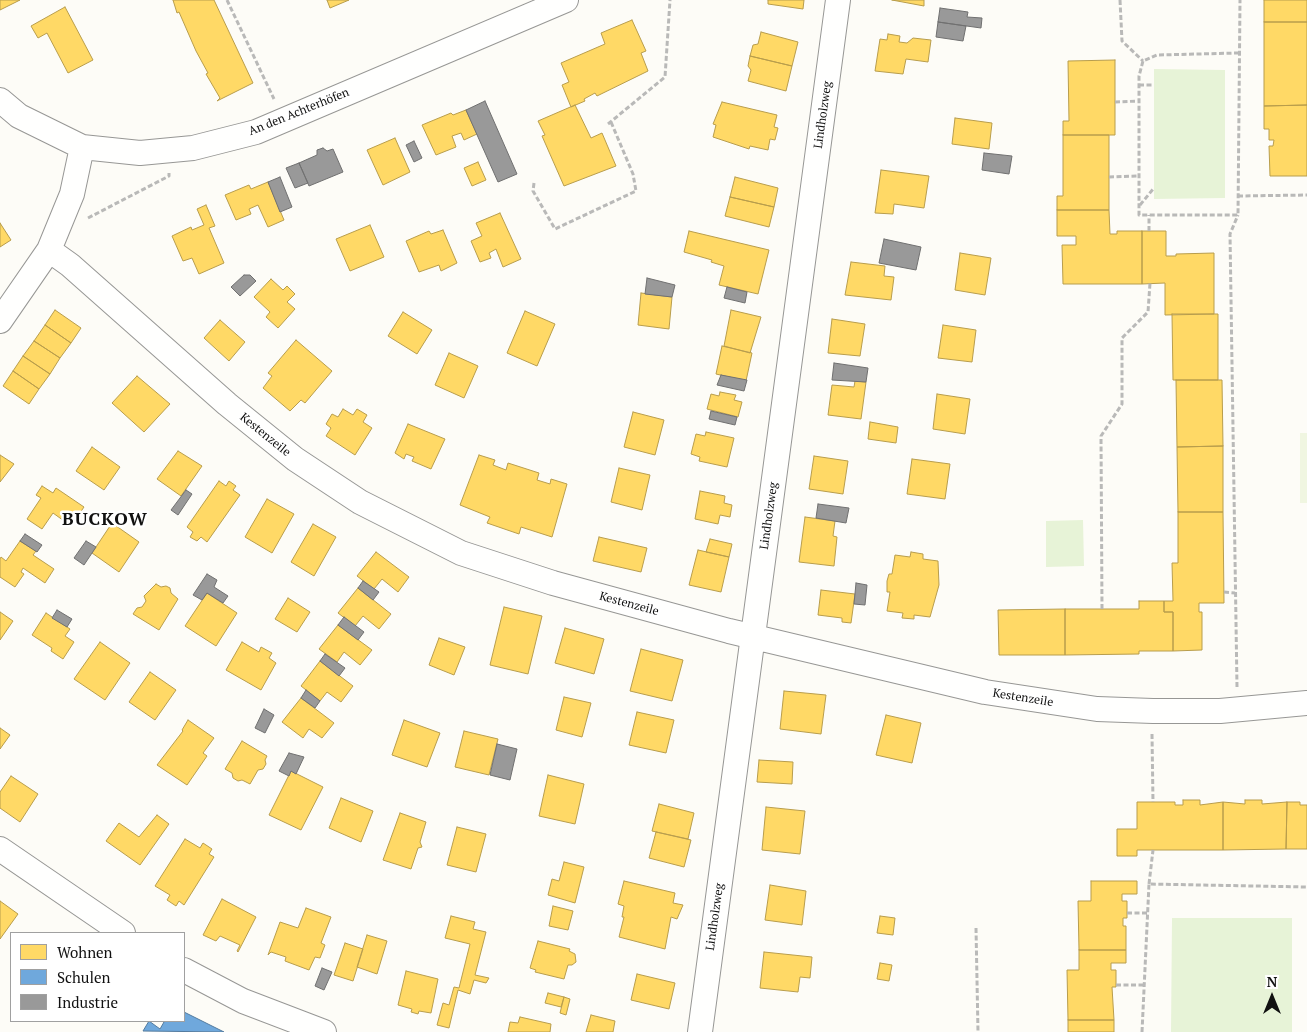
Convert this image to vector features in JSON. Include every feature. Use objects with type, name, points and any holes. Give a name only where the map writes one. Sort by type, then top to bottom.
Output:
[{"type":"street","name":"An den Achterhöfen","points":[[0,100],[19,116],[82,147],[140,153],[193,148],[256,132],[566,0]]},
{"type":"street","name":"Lindholzweg","points":[[700,1032],[838,0]]},
{"type":"street","points":[[0,321],[49,250],[72,194],[82,147]]},
{"type":"street","name":"Kestenzeile","points":[[49,250],[70,265],[227,404],[295,458],[360,502],[461,553],[553,583],[753,637],[985,692],[1097,709],[1153,711],[1220,711],[1307,703]]},
{"type":"street","points":[[0,849],[122,932]]},
{"type":"street","points":[[185,971],[243,1001],[324,1032]]},
{"type":"path","points":[[227,0],[275,102]]},
{"type":"path","points":[[534,183],[533,191],[555,229],[636,191],[633,174],[610,123],[665,77],[670,0]]},
{"type":"path","points":[[1120,0],[1122,41],[1143,61]]},
{"type":"path","points":[[1237,696],[1230,234],[1238,215],[1240,0]]},
{"type":"path","points":[[1143,61],[1157,55],[1239,53]]},
{"type":"path","points":[[1143,61],[1139,85],[1139,215],[1238,215]]},
{"type":"path","points":[[1139,85],[1154,85]]},
{"type":"path","points":[[1115,102],[1139,100]]},
{"type":"path","points":[[80,215],[90,218],[169,176],[169,172]]},
{"type":"path","points":[[1109,177],[1139,176]]},
{"type":"path","points":[[1139,206],[1154,188]]},
{"type":"path","points":[[1238,196],[1307,196]]},
{"type":"path","points":[[1149,215],[1149,231]]},
{"type":"path","points":[[1102,609],[1101,436],[1122,404],[1122,338],[1148,312],[1150,284]]},
{"type":"path","points":[[1224,592],[1235,593]]},
{"type":"path","points":[[1152,726],[1153,802]]},
{"type":"path","points":[[1142,1032],[1147,913],[1154,850]]},
{"type":"path","points":[[1149,884],[1307,887]]},
{"type":"path","points":[[1127,913],[1147,913]]},
{"type":"path","points":[[976,928],[978,1032]]},
{"type":"path","points":[[1116,985],[1144,985]]},
{"type":"green space","points":[[1154,69],[1225,70],[1225,198],[1154,199]]},
{"type":"green space","points":[[1300,433],[1307,433],[1307,503],[1300,503]]},
{"type":"green space","points":[[1083,520],[1084,566],[1046,567],[1046,521]]},
{"type":"green space","points":[[1172,918],[1292,918],[1292,1032],[1171,1032]]},
{"type":"building: Wohnen","points":[[0,0],[20,0],[0,10]]},
{"type":"building: Wohnen","points":[[173,0],[214,0],[253,83],[217,101],[220,98],[206,74],[208,73],[179,12],[177,13]]},
{"type":"building: Wohnen","points":[[327,0],[349,0],[330,8]]},
{"type":"building: Wohnen","points":[[768,0],[804,0],[803,9],[768,4]]},
{"type":"building: Wohnen","points":[[892,0],[924,0],[924,6]]},
{"type":"building: Wohnen","points":[[1264,0],[1307,0],[1307,22],[1264,22]]},
{"type":"building: Wohnen","points":[[65,7],[93,60],[68,73],[47,33],[38,38],[31,26]]},
{"type":"building: Wohnen","points":[[632,20],[646,51],[641,53],[648,71],[597,96],[595,93],[584,99],[585,101],[571,107],[562,85],[569,82],[561,63],[605,44],[601,33]]},
{"type":"building: Wohnen","points":[[1264,22],[1307,22],[1307,105],[1264,106]]},
{"type":"building: Wohnen","points":[[761,32],[798,42],[792,66],[750,56],[753,45],[758,44]]},
{"type":"building: Wohnen","points":[[888,34],[900,36],[899,42],[907,43],[913,38],[931,40],[928,62],[906,59],[903,74],[875,71],[880,39],[887,40]]},
{"type":"building: Wohnen","points":[[750,56],[792,66],[786,91],[748,81],[751,70],[748,66]]},
{"type":"building: Wohnen","points":[[1115,60],[1115,135],[1063,135],[1063,121],[1069,121],[1068,61]]},
{"type":"building: Wohnen","points":[[722,102],[777,115],[774,127],[778,128],[775,140],[770,139],[768,150],[750,146],[749,149],[713,137],[716,125],[713,124]]},
{"type":"building: Wohnen","points":[[575,105],[591,138],[602,133],[616,166],[564,186],[542,136],[545,135],[538,121]]},
{"type":"building: Wohnen","points":[[1307,105],[1307,176],[1270,176],[1269,146],[1273,146],[1274,140],[1269,140],[1269,129],[1264,129],[1264,106]]},
{"type":"building: Wohnen","points":[[466,110],[477,134],[464,140],[461,133],[452,136],[456,147],[436,155],[422,125],[451,113],[453,115]]},
{"type":"building: Wohnen","points":[[955,118],[992,123],[989,149],[952,144]]},
{"type":"building: Wohnen","points":[[1063,135],[1109,135],[1109,210],[1057,210],[1057,196],[1063,196]]},
{"type":"building: Wohnen","points":[[395,138],[410,172],[383,185],[367,150]]},
{"type":"building: Wohnen","points":[[478,162],[486,180],[472,186],[464,168]]},
{"type":"building: Wohnen","points":[[881,170],[929,176],[924,208],[894,204],[893,214],[875,213]]},
{"type":"building: Wohnen","points":[[735,177],[778,188],[774,207],[730,197]]},
{"type":"building: Wohnen","points":[[268,182],[284,220],[268,227],[258,205],[249,209],[251,214],[236,220],[225,195],[249,185],[251,189]]},
{"type":"building: Wohnen","points":[[730,197],[774,207],[769,227],[725,216]]},
{"type":"building: Wohnen","points":[[206,205],[215,226],[209,228],[224,263],[199,274],[192,258],[183,261],[172,236],[191,227],[192,230],[204,225],[197,209]]},
{"type":"building: Wohnen","points":[[1057,210],[1109,210],[1110,234],[1117,234],[1117,231],[1142,231],[1142,284],[1063,284],[1062,245],[1076,245],[1076,236],[1057,236]]},
{"type":"building: Wohnen","points":[[500,213],[521,259],[503,267],[496,249],[489,253],[491,258],[480,262],[471,241],[482,236],[476,223]]},
{"type":"building: Wohnen","points":[[0,223],[11,240],[0,247]]},
{"type":"building: Wohnen","points":[[370,225],[384,257],[350,271],[336,239]]},
{"type":"building: Wohnen","points":[[443,230],[457,263],[441,271],[439,265],[419,272],[406,241],[429,231],[431,234]]},
{"type":"building: Wohnen","points":[[689,231],[769,250],[758,294],[719,285],[724,266],[711,262],[712,260],[684,252]]},
{"type":"building: Wohnen","points":[[1142,231],[1166,231],[1166,256],[1214,253],[1214,314],[1165,315],[1165,283],[1142,284]]},
{"type":"building: Wohnen","points":[[960,253],[991,258],[985,295],[955,290]]},
{"type":"building: Wohnen","points":[[851,262],[885,266],[884,276],[894,277],[891,300],[845,295]]},
{"type":"building: Wohnen","points":[[271,279],[283,290],[287,286],[295,294],[287,302],[295,309],[278,328],[266,317],[270,312],[254,297]]},
{"type":"building: Wohnen","points":[[641,293],[672,297],[669,329],[638,325]]},
{"type":"building: Wohnen","points":[[55,310],[81,328],[71,343],[45,325]]},
{"type":"building: Wohnen","points":[[731,310],[761,317],[750,353],[724,346]]},
{"type":"building: Wohnen","points":[[525,311],[555,324],[537,366],[507,353]]},
{"type":"building: Wohnen","points":[[403,312],[432,330],[417,354],[388,336]]},
{"type":"building: Wohnen","points":[[1172,314],[1218,314],[1218,380],[1173,380]]},
{"type":"building: Wohnen","points":[[832,319],[865,324],[860,356],[828,353]]},
{"type":"building: Wohnen","points":[[220,320],[245,342],[229,361],[204,338]]},
{"type":"building: Wohnen","points":[[45,325],[71,343],[60,358],[34,341]]},
{"type":"building: Wohnen","points":[[943,325],[976,330],[972,362],[938,358]]},
{"type":"building: Wohnen","points":[[296,340],[332,371],[305,403],[301,400],[290,411],[263,388],[272,376],[268,373]]},
{"type":"building: Wohnen","points":[[34,341],[60,358],[50,374],[23,356]]},
{"type":"building: Wohnen","points":[[722,346],[752,353],[746,381],[716,374]]},
{"type":"building: Wohnen","points":[[449,353],[478,366],[464,398],[435,385]]},
{"type":"building: Wohnen","points":[[23,356],[50,374],[39,389],[13,371]]},
{"type":"building: Wohnen","points":[[13,371],[39,389],[29,404],[3,386]]},
{"type":"building: Wohnen","points":[[137,376],[170,404],[144,432],[112,403]]},
{"type":"building: Wohnen","points":[[1176,380],[1222,380],[1223,446],[1177,447]]},
{"type":"building: Wohnen","points":[[855,381],[866,382],[861,419],[828,415],[832,385],[854,387]]},
{"type":"building: Wohnen","points":[[720,392],[736,395],[734,400],[742,402],[738,417],[707,409],[711,394],[719,396]]},
{"type":"building: Wohnen","points":[[937,394],[970,399],[965,434],[933,429]]},
{"type":"building: Wohnen","points":[[343,409],[353,415],[357,409],[367,415],[363,422],[372,428],[355,455],[326,436],[331,428],[326,424],[332,414],[338,417]]},
{"type":"building: Wohnen","points":[[633,412],[664,420],[655,455],[624,447]]},
{"type":"building: Wohnen","points":[[870,422],[898,427],[896,443],[868,439]]},
{"type":"building: Wohnen","points":[[408,424],[445,439],[431,469],[412,461],[414,457],[406,454],[404,459],[395,453]]},
{"type":"building: Wohnen","points":[[706,432],[734,438],[727,467],[699,461],[700,457],[691,454],[696,434],[705,436]]},
{"type":"building: Wohnen","points":[[1223,446],[1223,512],[1178,512],[1177,447]]},
{"type":"building: Wohnen","points":[[92,447],[120,467],[104,490],[76,471]]},
{"type":"building: Wohnen","points":[[178,451],[202,466],[181,496],[157,479]]},
{"type":"building: Wohnen","points":[[0,455],[14,464],[0,482]]},
{"type":"building: Wohnen","points":[[479,455],[495,460],[493,465],[506,470],[508,463],[539,473],[537,480],[550,484],[551,479],[567,484],[552,537],[521,527],[519,534],[487,523],[490,517],[460,505]]},
{"type":"building: Wohnen","points":[[814,456],[848,461],[843,494],[809,489]]},
{"type":"building: Wohnen","points":[[912,459],[950,464],[945,499],[907,494]]},
{"type":"building: Wohnen","points":[[619,468],[650,475],[642,510],[611,502]]},
{"type":"building: Wohnen","points":[[219,481],[226,486],[229,481],[236,486],[233,490],[240,495],[207,542],[201,537],[197,541],[190,537],[193,532],[187,527]]},
{"type":"building: Wohnen","points":[[42,486],[53,493],[56,488],[84,507],[71,526],[53,513],[42,529],[27,519],[41,498],[36,495]]},
{"type":"building: Wohnen","points":[[700,491],[725,496],[724,503],[732,505],[730,517],[720,515],[718,524],[695,519]]},
{"type":"building: Wohnen","points":[[267,499],[294,514],[272,553],[245,537]]},
{"type":"building: Wohnen","points":[[1178,512],[1223,512],[1224,603],[1199,603],[1199,612],[1202,612],[1202,650],[1173,651],[1173,612],[1164,612],[1164,601],[1173,601],[1172,563],[1178,563]]},
{"type":"building: Wohnen","points":[[805,517],[835,521],[833,536],[837,537],[834,566],[799,562]]},
{"type":"building: Wohnen","points":[[112,523],[139,542],[119,572],[92,553]]},
{"type":"building: Wohnen","points":[[313,524],[336,537],[314,576],[291,562]]},
{"type":"building: Wohnen","points":[[599,537],[647,548],[641,572],[593,561]]},
{"type":"building: Wohnen","points":[[710,539],[732,544],[729,557],[706,552]]},
{"type":"building: Wohnen","points":[[20,541],[36,551],[33,555],[54,569],[45,583],[23,568],[21,572],[24,574],[15,587],[0,577],[1,557],[6,561]]},
{"type":"building: Wohnen","points":[[698,550],[729,557],[721,592],[689,585]]},
{"type":"building: Wohnen","points":[[376,552],[409,577],[398,592],[382,579],[374,589],[357,576]]},
{"type":"building: Wohnen","points":[[911,552],[923,554],[923,559],[938,561],[939,585],[930,617],[914,615],[914,619],[902,618],[903,613],[887,611],[890,592],[887,592],[887,581],[889,574],[892,574],[895,555],[910,557]]},
{"type":"building: Wohnen","points":[[156,584],[161,587],[166,586],[170,588],[171,593],[178,599],[159,630],[133,614],[137,608],[142,607],[146,601],[144,596]]},
{"type":"building: Wohnen","points":[[358,588],[391,614],[379,629],[363,616],[355,626],[338,613]]},
{"type":"building: Wohnen","points":[[821,590],[855,594],[851,623],[842,622],[842,618],[818,615]]},
{"type":"building: Wohnen","points":[[207,593],[237,613],[216,646],[185,626]]},
{"type":"building: Wohnen","points":[[288,598],[310,612],[297,632],[275,619]]},
{"type":"building: Wohnen","points":[[1139,601],[1164,601],[1164,612],[1173,612],[1173,651],[1139,651],[1139,654],[1065,655],[1065,609],[1139,609]]},
{"type":"building: Wohnen","points":[[504,607],[542,616],[528,674],[490,665]]},
{"type":"building: Wohnen","points":[[1065,609],[1065,655],[999,655],[998,610]]},
{"type":"building: Wohnen","points":[[0,612],[13,621],[0,640]]},
{"type":"building: Wohnen","points":[[46,613],[70,629],[65,636],[74,642],[63,659],[51,651],[52,648],[32,635]]},
{"type":"building: Wohnen","points":[[338,625],[372,650],[360,665],[344,652],[337,662],[319,649]]},
{"type":"building: Wohnen","points":[[565,628],[604,639],[594,674],[555,663]]},
{"type":"building: Wohnen","points":[[439,638],[465,647],[454,675],[429,665]]},
{"type":"building: Wohnen","points":[[100,642],[130,663],[105,700],[74,679]]},
{"type":"building: Wohnen","points":[[242,642],[259,652],[261,647],[272,653],[269,658],[276,663],[261,690],[226,670]]},
{"type":"building: Wohnen","points":[[641,649],[683,660],[672,701],[630,691]]},
{"type":"building: Wohnen","points":[[320,661],[353,686],[341,702],[327,692],[320,701],[301,686]]},
{"type":"building: Wohnen","points":[[150,672],[176,690],[155,720],[129,702]]},
{"type":"building: Wohnen","points":[[784,691],[826,695],[821,734],[780,729]]},
{"type":"building: Wohnen","points":[[564,697],[591,703],[582,737],[556,730]]},
{"type":"building: Wohnen","points":[[301,698],[334,723],[322,738],[309,729],[303,738],[282,722]]},
{"type":"building: Wohnen","points":[[637,712],[674,720],[666,753],[629,745]]},
{"type":"building: Wohnen","points":[[886,715],[921,723],[912,763],[876,755]]},
{"type":"building: Wohnen","points":[[188,720],[214,738],[203,753],[207,756],[187,785],[157,765],[183,731]]},
{"type":"building: Wohnen","points":[[404,720],[440,733],[427,767],[392,755]]},
{"type":"building: Wohnen","points":[[0,728],[10,735],[0,749]]},
{"type":"building: Wohnen","points":[[464,731],[498,739],[489,775],[455,767]]},
{"type":"building: Wohnen","points":[[242,741],[267,756],[263,769],[258,770],[250,784],[233,778],[232,773],[225,769]]},
{"type":"building: Wohnen","points":[[759,760],[793,762],[792,784],[757,782]]},
{"type":"building: Wohnen","points":[[291,771],[323,787],[301,830],[269,815]]},
{"type":"building: Wohnen","points":[[548,775],[584,784],[575,824],[539,816]]},
{"type":"building: Wohnen","points":[[11,776],[38,794],[20,822],[0,808],[0,792]]},
{"type":"building: Wohnen","points":[[341,798],[373,811],[361,842],[329,828]]},
{"type":"building: Wohnen","points":[[1183,800],[1200,800],[1200,805],[1223,802],[1223,850],[1137,850],[1137,856],[1117,856],[1117,829],[1137,829],[1137,802],[1175,802],[1175,805],[1183,805]]},
{"type":"building: Wohnen","points":[[1245,800],[1262,800],[1262,804],[1287,802],[1286,849],[1223,850],[1223,802],[1245,804]]},
{"type":"building: Wohnen","points":[[1287,802],[1300,802],[1300,805],[1307,805],[1307,849],[1286,849]]},
{"type":"building: Wohnen","points":[[659,804],[694,813],[688,839],[652,831]]},
{"type":"building: Wohnen","points":[[766,807],[805,811],[800,854],[762,850]]},
{"type":"building: Wohnen","points":[[400,813],[426,822],[420,842],[422,847],[418,848],[411,869],[383,860]]},
{"type":"building: Wohnen","points":[[157,815],[169,824],[140,865],[106,841],[119,823],[139,837]]},
{"type":"building: Wohnen","points":[[457,827],[486,834],[476,872],[447,865]]},
{"type":"building: Wohnen","points":[[656,832],[691,840],[684,867],[649,858]]},
{"type":"building: Wohnen","points":[[185,839],[200,848],[203,843],[212,849],[209,854],[214,857],[184,905],[179,901],[176,906],[167,900],[170,895],[155,886]]},
{"type":"building: Wohnen","points":[[564,862],[584,867],[575,903],[548,895],[552,879],[559,881]]},
{"type":"building: Wohnen","points":[[624,881],[675,893],[673,903],[683,905],[677,919],[671,917],[665,949],[619,937],[624,917],[622,917],[624,906],[618,904]]},
{"type":"building: Wohnen","points":[[1091,881],[1137,881],[1137,894],[1122,894],[1122,901],[1127,901],[1127,918],[1123,918],[1123,926],[1126,926],[1126,950],[1079,950],[1078,901],[1091,901]]},
{"type":"building: Wohnen","points":[[770,885],[806,891],[802,925],[765,920]]},
{"type":"building: Wohnen","points":[[222,899],[256,917],[238,952],[240,945],[220,936],[216,941],[203,935]]},
{"type":"building: Wohnen","points":[[0,901],[18,914],[0,939]]},
{"type":"building: Wohnen","points":[[553,906],[573,911],[568,930],[549,926]]},
{"type":"building: Wohnen","points":[[306,908],[331,917],[321,943],[325,945],[320,958],[315,957],[309,970],[285,961],[286,957],[271,952],[268,955],[280,922],[298,928]]},
{"type":"building: Wohnen","points":[[451,916],[475,922],[473,929],[486,932],[475,975],[489,978],[486,983],[474,980],[470,994],[458,990],[449,1028],[437,1025],[443,1003],[449,1005],[454,987],[459,988],[470,944],[445,938]]},
{"type":"building: Wohnen","points":[[880,916],[895,918],[893,935],[877,933]]},
{"type":"building: Wohnen","points":[[367,935],[387,941],[377,974],[357,967]]},
{"type":"building: Wohnen","points":[[538,941],[570,949],[569,951],[575,954],[576,962],[568,965],[564,979],[535,972],[536,970],[530,968]]},
{"type":"building: Wohnen","points":[[345,943],[363,949],[353,981],[334,975]]},
{"type":"building: Wohnen","points":[[1079,950],[1126,950],[1126,963],[1111,963],[1111,970],[1116,970],[1116,987],[1112,987],[1114,1020],[1068,1020],[1067,970],[1079,970]]},
{"type":"building: Wohnen","points":[[764,952],[812,957],[810,978],[800,977],[798,992],[760,988]]},
{"type":"building: Wohnen","points":[[880,963],[892,965],[889,981],[877,979]]},
{"type":"building: Wohnen","points":[[406,971],[438,979],[431,1013],[419,1011],[418,1014],[411,1012],[412,1009],[398,1005]]},
{"type":"building: Wohnen","points":[[637,974],[675,983],[669,1009],[631,1000]]},
{"type":"building: Wohnen","points":[[548,993],[564,997],[561,1007],[545,1003]]},
{"type":"building: Wohnen","points":[[564,997],[570,999],[566,1015],[560,1013]]},
{"type":"building: Wohnen","points":[[591,1015],[615,1021],[613,1032],[586,1032]]},
{"type":"building: Wohnen","points":[[520,1017],[551,1024],[550,1032],[508,1032],[510,1022],[518,1023]]},
{"type":"building: Wohnen","points":[[1068,1020],[1114,1020],[1114,1032],[1068,1032]]},
{"type":"building: Schulen","points":[[185,1012],[224,1032],[143,1031],[148,1022],[160,1029],[164,1022],[185,1022]]},
{"type":"building: Industrie","points":[[940,8],[968,12],[967,17],[982,18],[981,28],[938,22]]},
{"type":"building: Industrie","points":[[938,22],[966,26],[963,41],[936,37]]},
{"type":"building: Industrie","points":[[485,101],[517,174],[498,182],[466,110]]},
{"type":"building: Industrie","points":[[414,141],[422,158],[414,162],[406,145]]},
{"type":"building: Industrie","points":[[323,148],[327,151],[333,149],[343,172],[309,186],[299,163],[317,155],[317,150]]},
{"type":"building: Industrie","points":[[984,153],[1012,156],[1009,174],[982,170]]},
{"type":"building: Industrie","points":[[299,163],[308,183],[295,188],[286,168]]},
{"type":"building: Industrie","points":[[280,177],[292,207],[280,212],[268,182]]},
{"type":"building: Industrie","points":[[884,239],[921,247],[916,270],[879,263]]},
{"type":"building: Industrie","points":[[244,275],[250,275],[256,281],[240,296],[231,287]]},
{"type":"building: Industrie","points":[[647,278],[675,285],[672,297],[645,294]]},
{"type":"building: Industrie","points":[[727,287],[747,292],[745,303],[724,298]]},
{"type":"building: Industrie","points":[[834,363],[868,368],[866,382],[832,380]]},
{"type":"building: Industrie","points":[[721,375],[747,380],[744,391],[717,385]]},
{"type":"building: Industrie","points":[[711,411],[737,417],[735,425],[709,419]]},
{"type":"building: Industrie","points":[[186,490],[192,494],[178,515],[171,510]]},
{"type":"building: Industrie","points":[[818,504],[849,508],[846,523],[816,518]]},
{"type":"building: Industrie","points":[[25,534],[42,545],[37,552],[20,541]]},
{"type":"building: Industrie","points":[[86,541],[96,547],[84,565],[74,558]]},
{"type":"building: Industrie","points":[[207,574],[217,580],[214,587],[228,596],[223,603],[207,593],[202,600],[193,595]]},
{"type":"building: Industrie","points":[[363,581],[379,592],[373,600],[358,588]]},
{"type":"building: Industrie","points":[[856,583],[867,585],[865,605],[854,604]]},
{"type":"building: Industrie","points":[[57,610],[72,619],[67,627],[52,618]]},
{"type":"building: Industrie","points":[[344,617],[364,632],[358,640],[338,625]]},
{"type":"building: Industrie","points":[[325,654],[345,668],[339,676],[320,661]]},
{"type":"building: Industrie","points":[[306,690],[320,701],[315,708],[301,698]]},
{"type":"building: Industrie","points":[[264,709],[274,715],[265,733],[255,728]]},
{"type":"building: Industrie","points":[[497,744],[517,749],[510,780],[490,775]]},
{"type":"building: Industrie","points":[[289,753],[304,757],[296,774],[291,771],[289,776],[279,771]]},
{"type":"building: Industrie","points":[[322,968],[332,972],[324,990],[315,986]]},
{"type":"district","name":"BUCKOW","points":[[105,520]]}]
